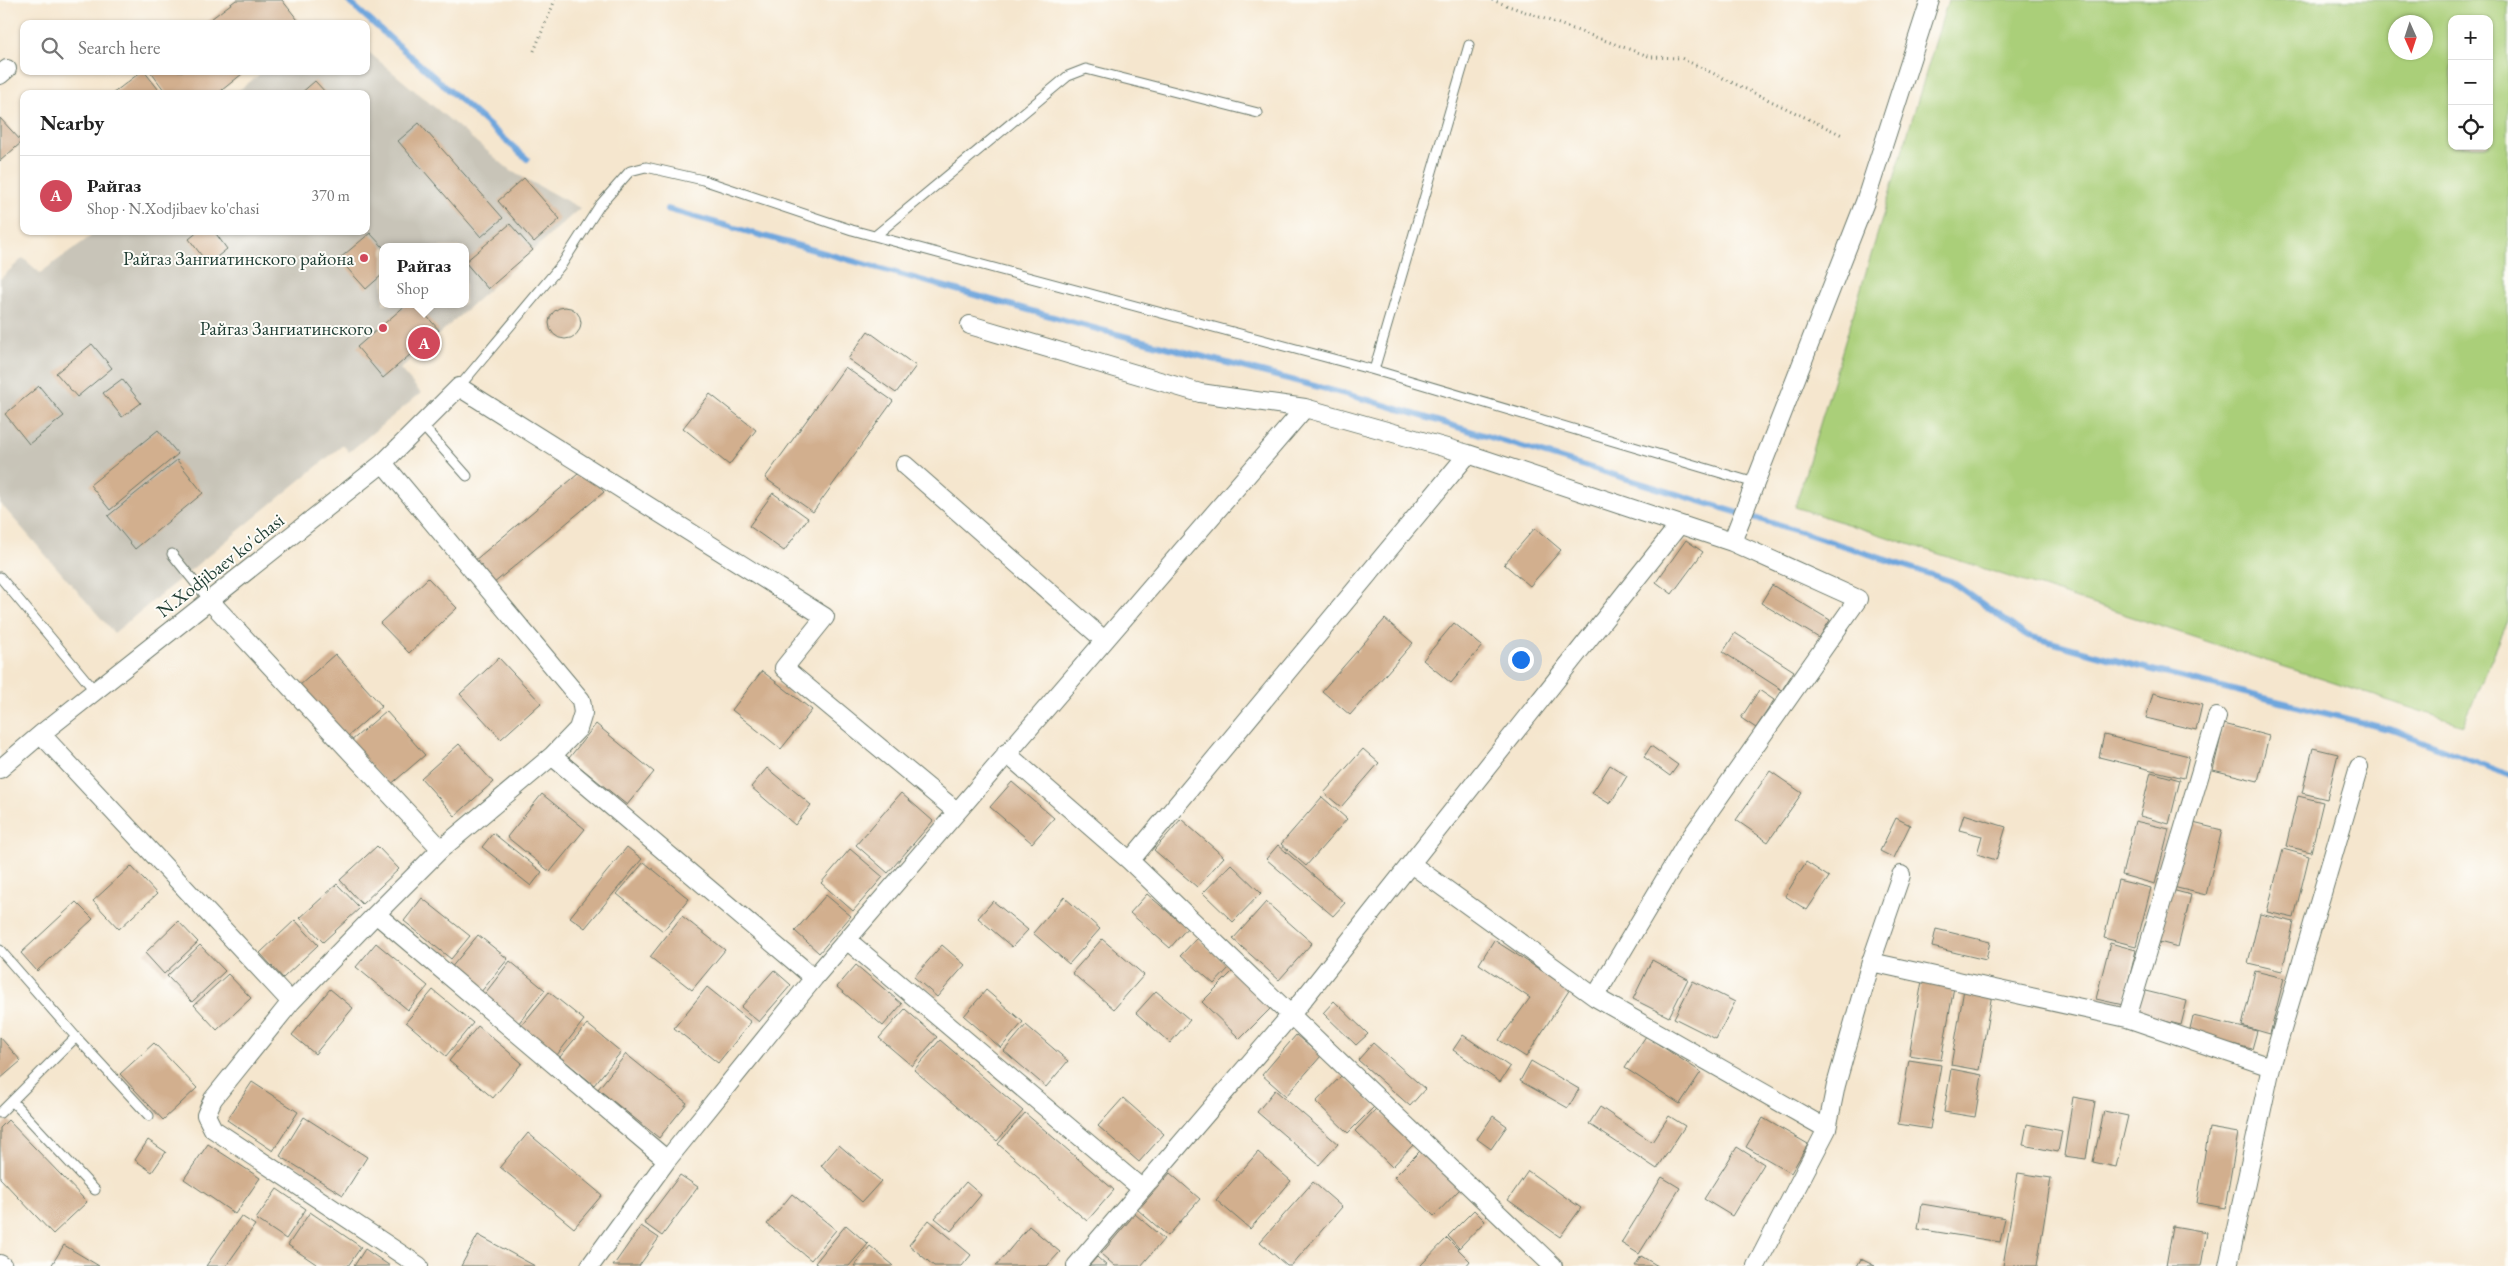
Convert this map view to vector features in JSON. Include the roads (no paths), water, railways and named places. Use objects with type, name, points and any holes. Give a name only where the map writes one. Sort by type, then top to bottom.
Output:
[{"type":"street","points":[[1732,542],[1866,202],[1930,0]]},
{"type":"street","points":[[970,326],[1200,393],[1305,408],[1468,454],[1732,542],[1858,600],[1686,844],[1595,997]]},
{"type":"street","points":[[459,387],[825,617],[784,668],[956,811]]},
{"type":"street","name":"N.Xodjibaev ko'chasi","points":[[0,769],[41,734],[383,463],[459,387]]},
{"type":"street","points":[[590,1266],[667,1160],[814,978],[1305,408]]},
{"type":"street","points":[[1130,861],[1468,454]]},
{"type":"street","points":[[383,463],[581,700],[583,713],[578,729],[552,756],[441,849],[291,1002],[213,1099],[206,1115],[213,1129],[419,1266]]},
{"type":"street","points":[[905,465],[1104,640]]},
{"type":"street","points":[[1076,1266],[1290,1016],[1679,525]]},
{"type":"street","points":[[209,600],[441,849]]},
{"type":"street","points":[[2127,1018],[2217,717]]},
{"type":"street","points":[[41,734],[291,1002]]},
{"type":"street","points":[[1006,753],[1130,861],[1553,1266]]},
{"type":"street","points":[[552,756],[814,978]]},
{"type":"street","points":[[2228,1266],[2271,1067],[2359,767]]},
{"type":"street","points":[[1411,864],[1595,997],[1827,1129]]},
{"type":"street","points":[[1756,1266],[1827,1129],[1836,1085],[1871,962],[1901,875]]},
{"type":"street","points":[[376,914],[667,1160]]},
{"type":"street","points":[[847,940],[1141,1188]]},
{"type":"street","points":[[1871,962],[2127,1018],[2271,1067]]},
{"type":"lane","points":[[1374,370],[1469,46]]},
{"type":"lane","points":[[875,236],[1068,76],[1078,70],[1086,69],[1258,113]]},
{"type":"lane","points":[[459,387],[562,264],[600,205],[630,171],[646,167],[703,180],[875,236],[1374,370],[1756,483]]},
{"type":"lane","points":[[421,424],[467,476]]},
{"type":"lane","points":[[172,554],[209,600]]},
{"type":"lane","points":[[0,577],[95,691]]},
{"type":"lane","points":[[0,950],[76,1037],[149,1116]]},
{"type":"lane","points":[[0,1113],[76,1037]]},
{"type":"lane","points":[[12,1101],[95,1190]]},
{"type":"waterway","points":[[347,0],[370,20]]},
{"type":"waterway","points":[[370,20],[527,159]]},
{"type":"waterway","points":[[667,209],[1082,325],[1372,401],[1804,533],[1951,581],[2025,635],[2133,665],[2396,731],[2508,775]]},
{"type":"place","name":"Райгаз Зангиатинского района","points":[[364,258]]},
{"type":"place","name":"Райгаз Зангиатинского","points":[[383,328]]},
{"type":"place","name":"Райгаз","points":[[424,343]]}]
